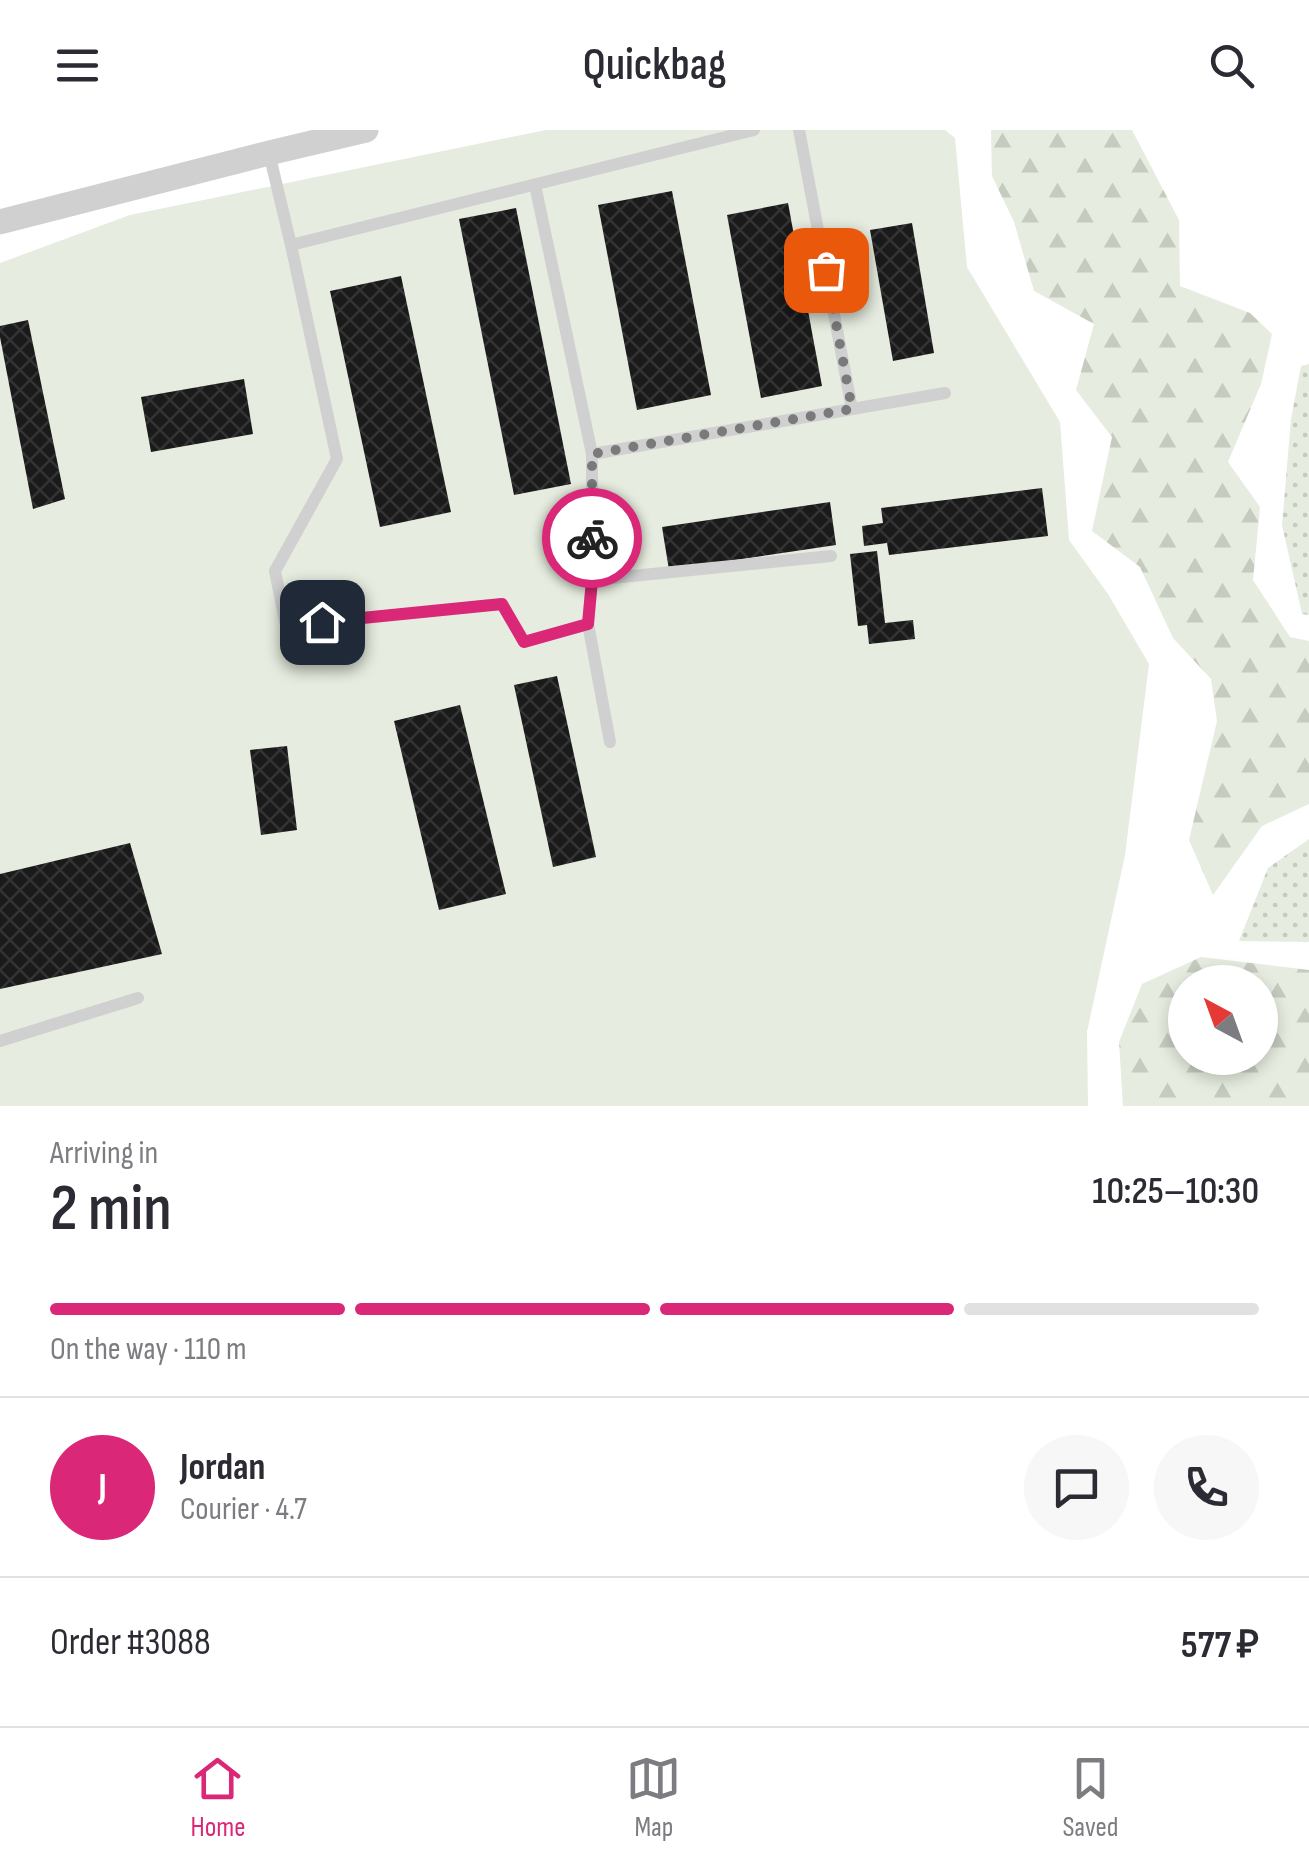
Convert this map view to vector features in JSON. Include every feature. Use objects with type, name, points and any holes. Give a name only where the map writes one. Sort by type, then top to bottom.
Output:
[{"type":"street","points":[[0,222],[366,130]]},
{"type":"lane","points":[[292,246],[754,130]]},
{"type":"lane","points":[[799,130],[852,409]]},
{"type":"lane","points":[[269,152],[337,459],[274,570],[286,626],[502,604],[524,642],[588,624]]},
{"type":"lane","points":[[535,184],[592,454],[588,624],[610,742]]},
{"type":"lane","points":[[592,454],[945,393]]},
{"type":"lane","points":[[592,580],[832,556]]},
{"type":"lane","points":[[0,1041],[138,998]]},
{"type":"green space","points":[[546,130],[945,130],[955,138],[967,267],[1060,422],[1069,540],[1108,594],[1149,664],[1125,855],[1087,1032],[1088,1106],[0,1106],[0,263],[130,215]]},
{"type":"green space","points":[[991,130],[1132,130],[1179,220],[1180,286],[1250,313],[1272,334],[1261,384],[1228,462],[1260,507],[1253,580],[1290,637],[1309,641],[1309,804],[1262,826],[1213,895],[1189,840],[1217,721],[1211,679],[1173,638],[1140,567],[1092,531],[1112,437],[1076,390],[1094,324],[1034,291],[1014,222],[992,176]]},
{"type":"green space","points":[[1309,364],[1309,615],[1302,614],[1282,525],[1291,419],[1301,366]]},
{"type":"green space","points":[[1309,839],[1309,942],[1239,941],[1268,868]]},
{"type":"green space","points":[[1201,957],[1267,965],[1184,965]]},
{"type":"green space","points":[[1278,966],[1309,970],[1309,1106],[1123,1106],[1119,1042],[1142,984],[1168,972],[1168,1075],[1278,1075]]},
{"type":"building","points":[[672,191],[711,395],[637,410],[598,205]]},
{"type":"building","points":[[788,203],[822,386],[761,398],[727,215]]},
{"type":"building","points":[[516,208],[571,484],[514,495],[459,219]]},
{"type":"building","points":[[912,223],[934,353],[893,361],[870,230]]},
{"type":"building","points":[[401,276],[451,512],[380,527],[330,291]]},
{"type":"building","points":[[28,320],[65,499],[33,509],[0,337],[0,326]]},
{"type":"building","points":[[244,379],[253,434],[151,452],[141,397]]},
{"type":"building","points":[[1042,488],[1048,536],[889,555],[887,543],[864,546],[862,526],[883,523],[881,508]]},
{"type":"building","points":[[830,502],[836,545],[669,570],[662,527]]},
{"type":"building","points":[[877,551],[885,623],[913,620],[915,639],[869,644],[867,625],[858,626],[850,554]]},
{"type":"building","points":[[557,676],[596,857],[553,867],[514,685]]},
{"type":"building","points":[[460,705],[506,894],[439,910],[394,721]]},
{"type":"building","points":[[287,746],[297,830],[261,835],[250,750]]},
{"type":"building","points":[[130,843],[162,954],[0,989],[0,874]]},
{"type":"way so far","points":[[592,538],[592,454],[852,409],[826,270]]},
{"type":"route","points":[[322,622],[502,604],[524,642],[588,624],[592,538]]}]
